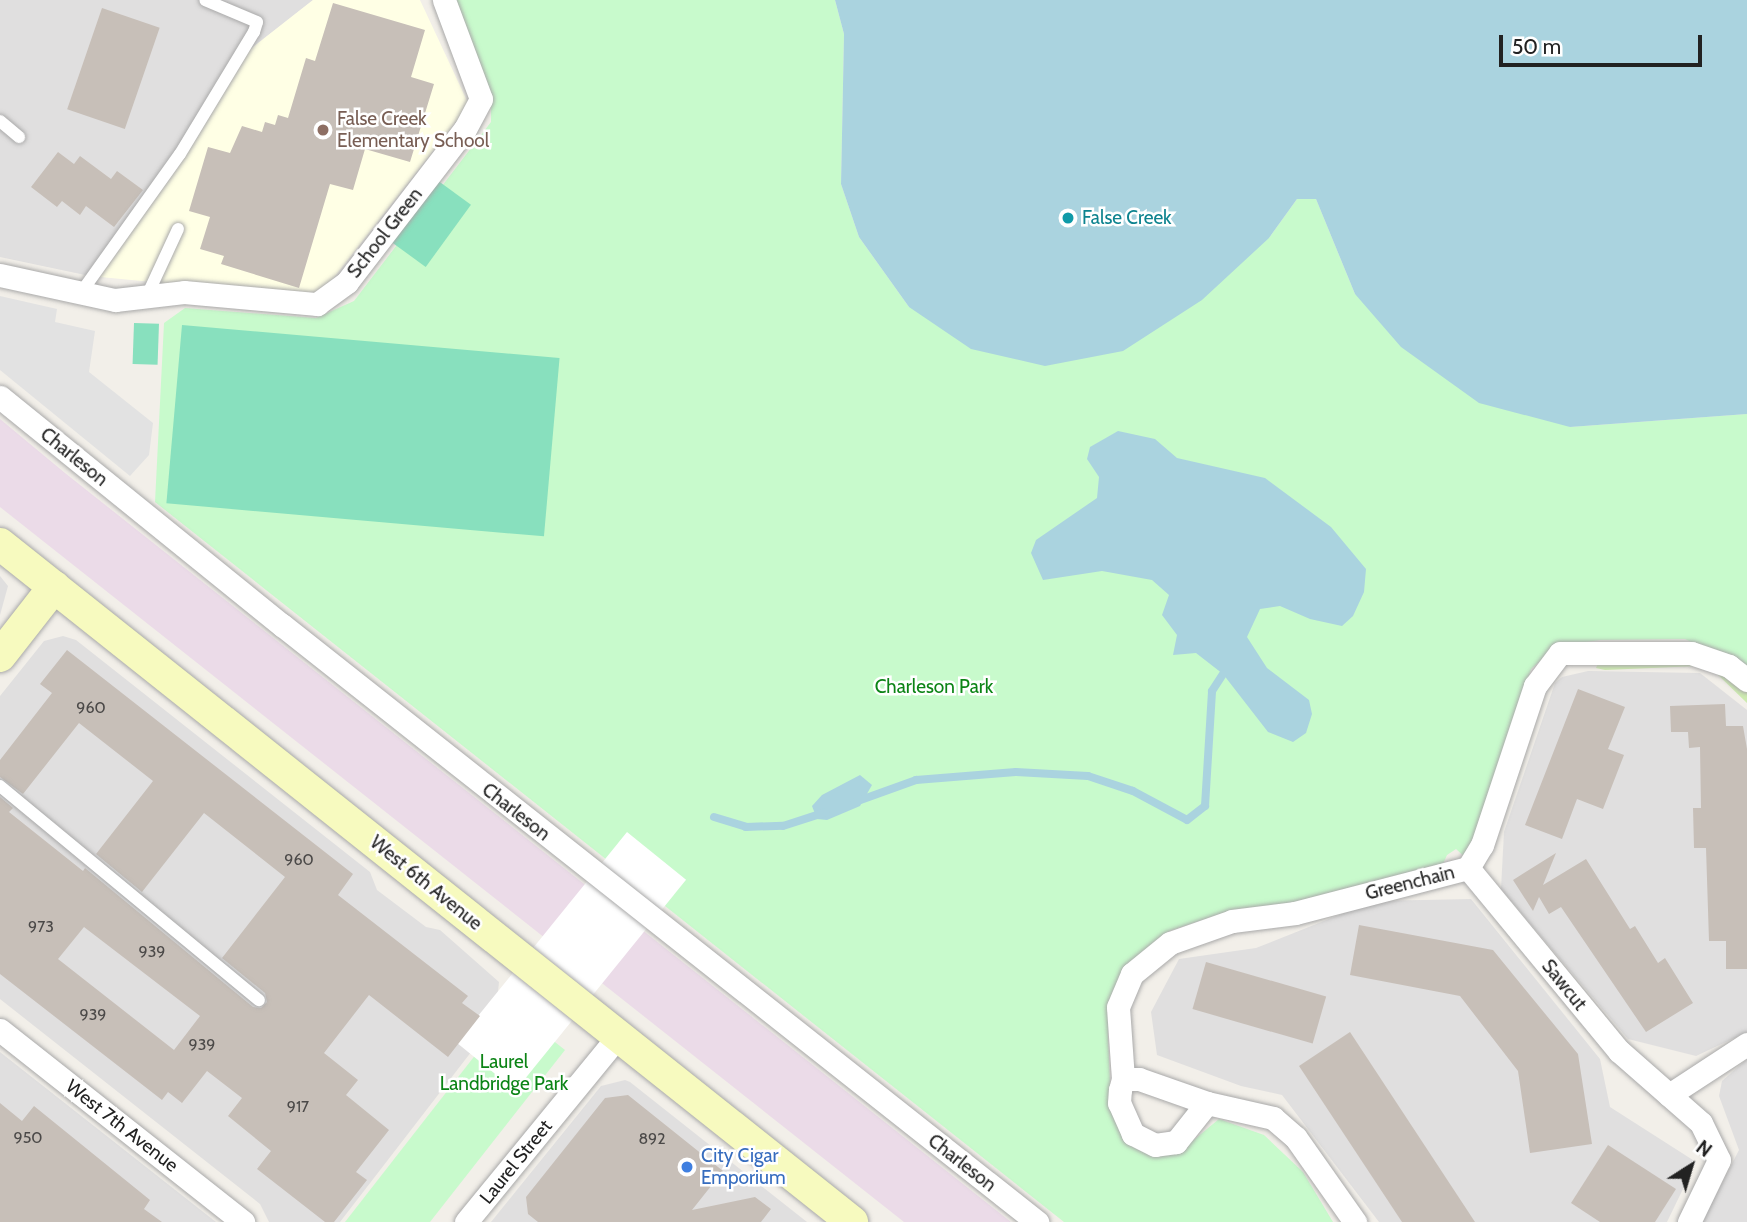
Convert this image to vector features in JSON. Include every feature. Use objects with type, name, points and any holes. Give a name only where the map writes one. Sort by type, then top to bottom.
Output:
[{"type":"main road","name":"West 6th Avenue","points":[[0,544],[852,1222]]},
{"type":"main road","points":[[0,656],[54,587]]},
{"type":"street","name":"School Green","points":[[146,298],[184,292],[317,304],[347,282],[465,129],[481,99],[444,0]]},
{"type":"street","points":[[0,275],[115,300],[146,298]]},
{"type":"street","name":"Charleson","points":[[0,397],[292,634],[1037,1222]]},
{"type":"street","name":"Greenchain","points":[[1207,1102],[1176,1142],[1155,1145],[1133,1134],[1119,1103],[1123,1079],[1117,1034],[1122,996],[1132,974],[1170,943],[1232,921],[1295,913],[1468,868],[1482,845],[1535,686],[1560,653],[1691,653],[1729,666],[1747,680]]},
{"type":"street","name":"Sawcut","points":[[1468,868],[1619,1051],[1701,1123],[1719,1160],[1689,1222]]},
{"type":"street","name":"West 7th Avenue","points":[[0,1030],[243,1222]]},
{"type":"street","name":"Laurel Street","points":[[466,1222],[618,1035]]},
{"type":"street","points":[[1669,1095],[1747,1044]]},
{"type":"street","points":[[1123,1079],[1139,1079],[1207,1102],[1256,1111],[1286,1128],[1355,1222]]},
{"type":"lane","points":[[80,294],[180,154],[254,32],[257,22],[205,0]]},
{"type":"lane","points":[[0,121],[19,136]]},
{"type":"lane","points":[[146,298],[178,229]]},
{"type":"lane","points":[[0,786],[259,1000]]},
{"type":"shaded area","points":[[0,0],[313,0],[239,58],[90,276],[0,257]]},
{"type":"shaded area","name":"False Creek Elementary School","points":[[313,0],[420,0],[469,105],[318,298],[90,276],[239,58]]},
{"type":"shaded area","points":[[0,296],[57,309],[55,322],[95,331],[89,372],[153,423],[149,455],[130,476],[0,370]]},
{"type":"shaded area","points":[[0,419],[1011,1222],[904,1222],[0,507]]},
{"type":"shaded area","points":[[0,576],[8,586],[0,615]]},
{"type":"shaded area","points":[[63,636],[76,640],[370,872],[377,890],[426,927],[440,930],[499,982],[495,1021],[340,1222],[269,1222],[260,1204],[0,999],[0,696],[44,641]]},
{"type":"shaded area","points":[[1588,671],[1700,673],[1747,710],[1747,1032],[1696,1056],[1628,1039],[1501,889],[1504,832],[1555,683],[1562,677]]},
{"type":"shaded area","points":[[1471,899],[1600,1059],[1610,1107],[1696,1162],[1667,1222],[1379,1222],[1282,1095],[1241,1086],[1157,1055],[1151,1012],[1179,959],[1256,948],[1374,901]]},
{"type":"shaded area","points":[[0,1052],[216,1222],[0,1222]]},
{"type":"shaded area","points":[[1747,1059],[1747,1222],[1702,1222],[1739,1150],[1719,1096],[1722,1081]]},
{"type":"shaded area","points":[[625,1080],[807,1222],[491,1222],[601,1086]]},
{"type":"green space","name":"Charleson Park","points":[[450,0],[835,0],[844,34],[841,184],[859,237],[909,307],[1269,238],[1297,199],[1316,199],[1355,294],[1570,427],[1747,414],[1747,669],[1685,639],[1600,640],[1557,646],[1531,669],[1469,861],[1456,849],[1447,855],[1442,866],[1254,913],[1233,910],[1169,931],[1121,977],[1108,1035],[1111,1103],[1178,1153],[1219,1119],[1264,1135],[1303,1172],[1333,1222],[1064,1222],[155,502],[164,323],[185,308],[316,318],[354,301],[491,122],[491,104]]},
{"type":"green space","points":[[437,180],[471,205],[426,267],[392,242]]},
{"type":"green space","points":[[134,323],[159,324],[158,365],[133,364]]},
{"type":"green space","points":[[182,325],[560,358],[544,536],[166,503]]},
{"type":"green space","points":[[1600,659],[1706,663],[1747,691],[1747,703],[1716,673],[1698,666],[1605,670],[1596,668]]},
{"type":"green space","name":"Laurel Landbridge Park","points":[[512,1008],[565,1050],[430,1222],[345,1222]]},
{"type":"water","name":"False Creek","points":[[835,0],[1747,0],[1747,414],[1570,427],[1479,403],[1401,347],[1355,294],[1316,199],[1297,199],[1269,238],[1202,300],[1123,351],[1045,366],[971,349],[909,307],[859,237],[841,184],[844,34]]},
{"type":"water","points":[[1118,431],[1155,439],[1177,458],[1265,478],[1331,527],[1366,569],[1364,592],[1353,616],[1342,626],[1310,619],[1280,606],[1260,609],[1247,637],[1267,668],[1309,700],[1312,714],[1306,733],[1293,742],[1268,732],[1223,674],[1196,653],[1173,655],[1177,635],[1162,615],[1169,595],[1152,580],[1102,571],[1043,580],[1031,553],[1036,540],[1097,498],[1099,477],[1087,459],[1090,447]]},
{"type":"water","points":[[860,775],[872,785],[860,806],[827,820],[817,819],[812,806],[822,795]]},
{"type":"pier","points":[[627,832],[686,880],[516,1090],[456,1043]]},
{"type":"building","points":[[333,3],[425,30],[411,77],[434,84],[410,162],[365,149],[353,190],[330,184],[299,288],[221,264],[224,256],[200,249],[210,217],[189,211],[208,147],[230,153],[242,126],[262,132],[265,122],[275,125],[278,115],[288,118],[306,58],[315,61]]},
{"type":"building","points":[[102,8],[160,28],[125,129],[67,109]]},
{"type":"building","points":[[58,152],[74,164],[80,156],[111,179],[117,171],[143,190],[114,227],[86,206],[80,215],[62,201],[57,207],[31,187]]},
{"type":"building","points":[[67,650],[353,874],[338,895],[468,996],[462,1003],[480,1016],[448,1057],[369,995],[324,1053],[358,1080],[346,1095],[389,1130],[356,1172],[367,1180],[334,1222],[325,1222],[257,1169],[271,1151],[228,1116],[242,1098],[207,1071],[182,1103],[168,1092],[162,1100],[0,974],[0,797],[13,808],[9,812],[83,871],[85,868],[253,1007],[261,1008],[267,1002],[265,993],[222,958],[285,877],[204,813],[142,892],[96,854],[153,781],[79,723],[23,794],[0,777],[0,760],[52,693],[40,684]],"holes":[[[84,927],[200,1016],[174,1050],[58,959]]]},
{"type":"building","points":[[1578,689],[1625,707],[1608,749],[1624,755],[1603,809],[1577,799],[1562,839],[1525,825]]},
{"type":"building","points":[[1725,704],[1726,726],[1743,726],[1747,749],[1747,969],[1726,969],[1726,941],[1709,941],[1706,848],[1694,848],[1693,808],[1701,808],[1700,747],[1689,748],[1688,732],[1671,732],[1670,706]]},
{"type":"building","points":[[1556,853],[1543,885],[1586,859],[1630,929],[1635,926],[1658,963],[1665,958],[1693,1003],[1646,1032],[1561,907],[1549,914],[1539,897],[1533,911],[1513,880]]},
{"type":"building","points":[[1359,925],[1493,950],[1578,1054],[1592,1144],[1530,1153],[1518,1071],[1460,996],[1350,975]]},
{"type":"building","points":[[1206,962],[1326,996],[1313,1044],[1192,1009]]},
{"type":"building","points":[[1350,1032],[1475,1222],[1402,1222],[1299,1066]]},
{"type":"building","points":[[628,1095],[723,1171],[692,1210],[755,1197],[771,1209],[761,1222],[538,1222],[528,1214],[526,1197],[605,1098]]},
{"type":"building","points":[[0,1103],[22,1121],[34,1106],[150,1200],[144,1209],[162,1222],[0,1222]]},
{"type":"building","points":[[1608,1145],[1676,1189],[1655,1222],[1600,1222],[1571,1203]]},
{"type":"waterway","points":[[855,802],[916,780],[1016,772],[1088,776],[1133,791],[1187,820],[1205,806],[1212,691],[1223,674]]},
{"type":"waterway","points":[[714,817],[746,827],[783,826],[826,812]]},
{"type":"place","name":"False Creek Elementary School","points":[[323,130]]},
{"type":"place","name":"False Creek","points":[[1068,218]]},
{"type":"place","name":"City Cigar Emporium","points":[[687,1167]]}]
